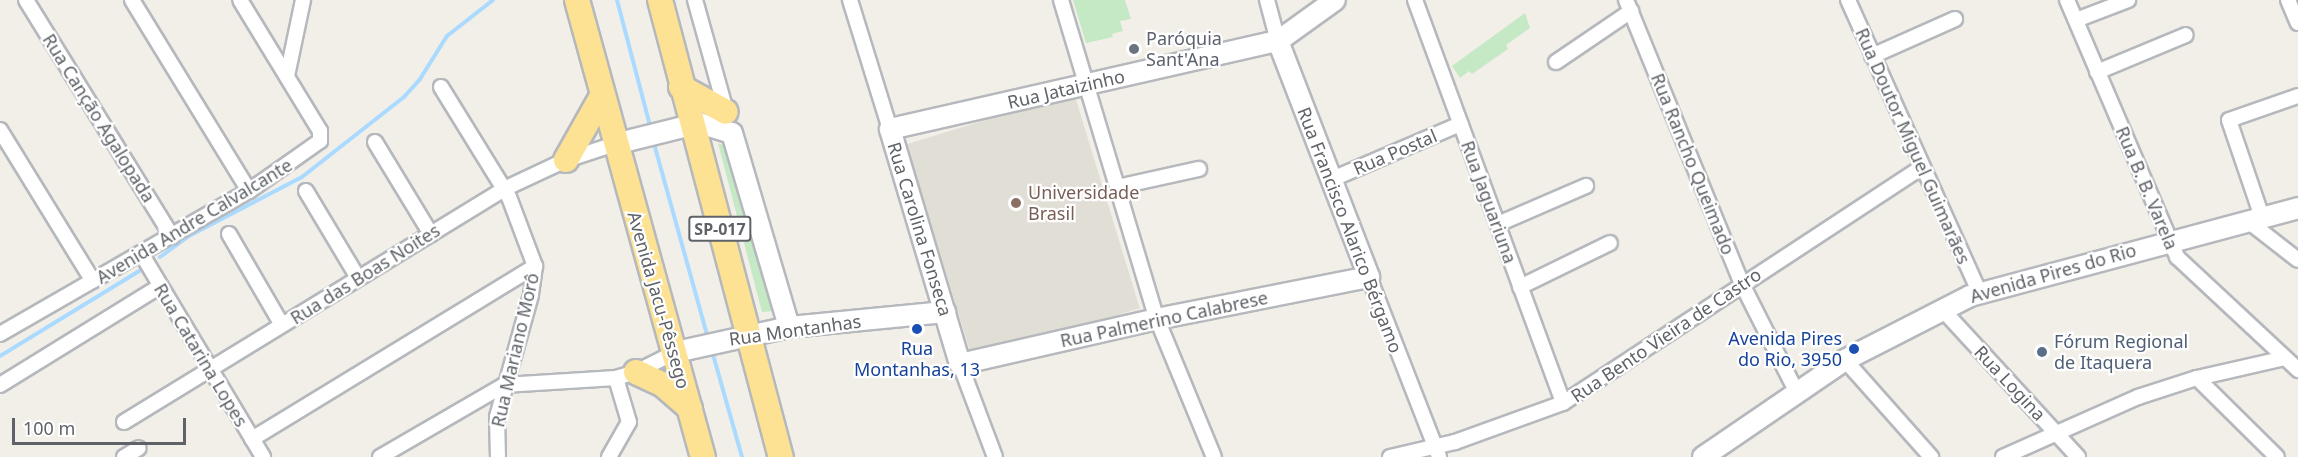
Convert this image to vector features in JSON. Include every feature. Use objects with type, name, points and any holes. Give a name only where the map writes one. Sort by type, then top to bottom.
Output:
[{"type":"highway","name":"Avenida Jacu-Pêssego","points":[[577,0],[601,98],[621,142],[680,351],[702,457]]},
{"type":"highway","name":"SP-017","points":[[660,0],[681,87],[685,125],[743,335],[781,457]]},
{"type":"highway","points":[[681,87],[729,123]]},
{"type":"highway","points":[[566,160],[601,98]]},
{"type":"highway","points":[[626,375],[662,384],[690,408]]},
{"type":"street","name":"Rua Canção Agalopada","points":[[26,0],[172,236]]},
{"type":"street","points":[[132,0],[249,191]]},
{"type":"street","points":[[240,0],[287,76]]},
{"type":"street","points":[[287,76],[303,0]]},
{"type":"street","points":[[695,0],[789,327]]},
{"type":"street","name":"Rua Carolina Fonseca","points":[[850,0],[960,364],[995,457]]},
{"type":"street","points":[[1061,0],[1157,319],[1214,457]]},
{"type":"street","name":"Rua Francisco Alarico Bérgamo","points":[[1267,0],[1278,41],[1330,180],[1437,452]]},
{"type":"street","points":[[1278,41],[1335,0]]},
{"type":"street","name":"Rua Jaguariuna","points":[[1414,0],[1563,404]]},
{"type":"street","name":"Rua Doutor Miguel Guimarães","points":[[1848,0],[1979,292]]},
{"type":"street","name":"Rua B. B. Varela","points":[[2067,0],[2170,240],[2184,265],[2298,369]]},
{"type":"street","points":[[2076,20],[2128,0]]},
{"type":"street","points":[[2288,0],[2298,23]]},
{"type":"street","points":[[1556,62],[1629,6]]},
{"type":"street","name":"Rua Rancho Queimado","points":[[1629,6],[1742,284],[1796,391]]},
{"type":"street","points":[[1872,56],[1955,19]]},
{"type":"street","points":[[2097,72],[2186,35]]},
{"type":"street","name":"Rua Jataizinho","points":[[890,129],[1278,41]]},
{"type":"street","name":"Avenida Andre Calvalcante","points":[[0,334],[249,191],[321,141],[320,131],[287,76]]},
{"type":"street","name":"Rua Mariano Morô","points":[[441,87],[504,189],[535,266],[531,295],[496,417],[498,457]]},
{"type":"street","points":[[2298,96],[2229,120],[2255,219],[2298,260]]},
{"type":"street","points":[[621,142],[685,125],[729,123]]},
{"type":"street","name":"Rua Postal","points":[[1330,180],[1460,124]]},
{"type":"street","points":[[0,130],[93,281]]},
{"type":"street","points":[[375,142],[431,234]]},
{"type":"street","name":"Rua das Boas Noites","points":[[124,422],[504,189],[566,160],[621,142]]},
{"type":"street","name":"Rua Bento Vieira de Castro","points":[[1390,457],[1437,452],[1563,404],[1922,167]]},
{"type":"street","points":[[1117,188],[1199,169]]},
{"type":"street","points":[[1498,224],[1586,186]]},
{"type":"street","points":[[306,191],[358,278]]},
{"type":"street","name":"Avenida Pires do Rio","points":[[1703,457],[1796,391],[1845,360],[1979,292],[2298,208]]},
{"type":"street","points":[[229,234],[282,325]]},
{"type":"street","points":[[1520,287],[1610,243]]},
{"type":"street","name":"Rua Catarina Lopes","points":[[141,253],[262,457]]},
{"type":"street","points":[[252,439],[535,266]]},
{"type":"street","name":"Rua Palmerino Calabrese","points":[[960,364],[1157,319],[1369,277]]},
{"type":"street","name":"Avenida Andre Calvalcante","points":[[0,385],[159,286]]},
{"type":"street","name":"Rua Logina","points":[[1942,309],[2078,457]]},
{"type":"street","name":"Rua Montanhas","points":[[626,375],[680,351],[743,335],[789,327],[945,312]]},
{"type":"street","points":[[2003,457],[2055,431],[2197,378],[2284,358]]},
{"type":"street","points":[[1845,360],[1931,457]]},
{"type":"street","points":[[380,457],[504,385],[626,375],[629,422],[609,457]]},
{"type":"street","points":[[2197,378],[2277,457]]},
{"type":"street","points":[[124,457],[139,448]]},
{"type":"shaded area","name":"Universidade Brasil","points":[[1074,93],[1140,308],[972,359],[907,144]]},
{"type":"green space","points":[[1073,0],[1125,0],[1131,19],[1120,21],[1123,31],[1112,34],[1113,37],[1086,43]]},
{"type":"green space","points":[[1525,13],[1530,28],[1506,45],[1508,49],[1472,74],[1469,71],[1460,78],[1452,66]]},
{"type":"green space","points":[[718,143],[723,145],[772,311],[762,312]]},
{"type":"waterway","points":[[160,257],[189,236],[302,177],[404,97],[420,79],[447,36],[493,0]]},
{"type":"waterway","points":[[617,0],[651,130]]},
{"type":"waterway","points":[[653,140],[708,338]]},
{"type":"waterway","points":[[0,356],[141,270]]},
{"type":"waterway","points":[[712,351],[742,457]]},
{"type":"place","name":"Paróquia Sant'Ana","points":[[1134,49]]},
{"type":"place","name":"Universidade Brasil","points":[[1016,203]]},
{"type":"place","name":"Rua Montanhas, 13","points":[[917,329]]},
{"type":"place","name":"Avenida Pires do Rio, 3950","points":[[1854,349]]},
{"type":"place","name":"Fórum Regional de Itaquera","points":[[2042,352]]}]
